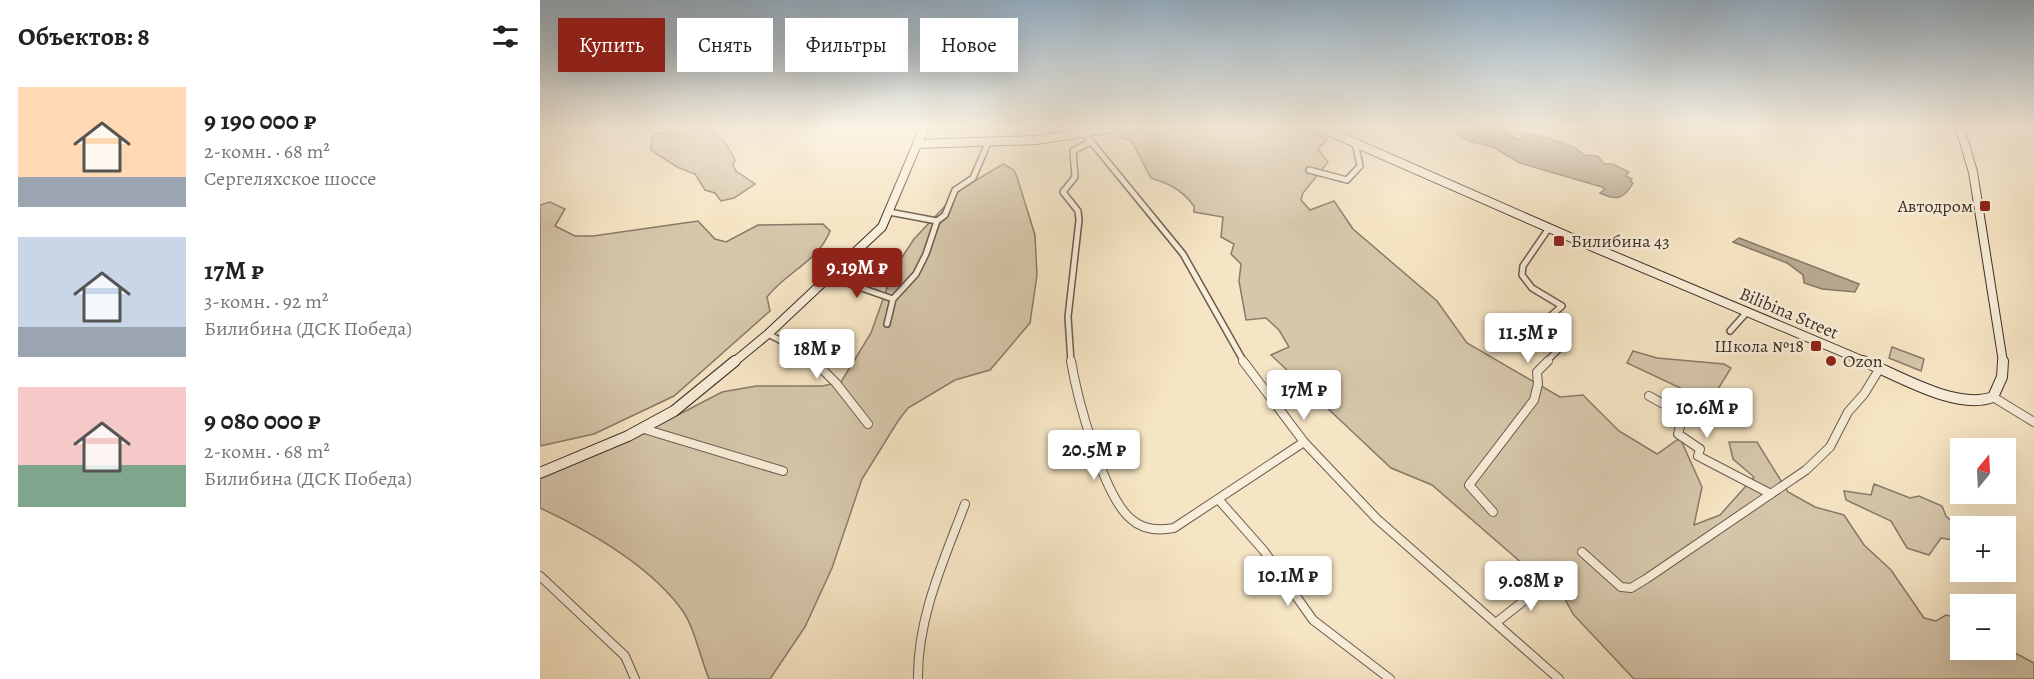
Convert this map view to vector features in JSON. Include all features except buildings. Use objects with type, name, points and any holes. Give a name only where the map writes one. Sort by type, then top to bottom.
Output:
[{"type":"main road","points":[[540,473],[644,429],[692,399],[768,334],[882,227],[911,160]]},
{"type":"main road","name":"Bilibina Street","points":[[1396,160],[1549,228],[1966,403],[1980,402],[1994,397]]},
{"type":"main road","points":[[1970,160],[2002,336],[2002,377],[1994,397]]},
{"type":"street","points":[[886,324],[893,299],[907,289],[932,243],[937,221],[945,215],[955,190],[973,178],[981,160]]},
{"type":"street","points":[[1074,160],[1075,177],[1063,192],[1078,211],[1079,220],[1069,349],[1106,481],[1128,516],[1152,531],[1174,528],[1304,442]]},
{"type":"street","points":[[1105,160],[1183,254],[1247,368],[1304,442],[1377,519],[1497,622],[1559,679]]},
{"type":"street","points":[[1309,170],[1347,180],[1360,166],[1359,160]]},
{"type":"street","points":[[889,212],[937,221]]},
{"type":"street","points":[[1494,512],[1469,485],[1533,400],[1538,390],[1537,372],[1562,346],[1539,326],[1562,306],[1561,303],[1532,288],[1522,275],[1522,266],[1549,228]]},
{"type":"street","points":[[844,264],[877,271]]},
{"type":"street","points":[[830,277],[893,299]]},
{"type":"street","points":[[1730,331],[1747,312]]},
{"type":"street","points":[[768,334],[794,344],[812,358],[868,424]]},
{"type":"street","points":[[1582,552],[1621,587],[1631,588],[1806,470],[1830,447],[1848,412],[1864,394],[1880,368]]},
{"type":"street","points":[[1649,396],[1683,415],[1678,434],[1700,449],[1698,456],[1771,494]]},
{"type":"street","points":[[1994,397],[2034,422]]},
{"type":"street","points":[[644,429],[783,471]]},
{"type":"street","points":[[1219,500],[1264,551],[1313,620],[1390,679]]},
{"type":"street","points":[[918,679],[920,646],[926,620],[965,504]]},
{"type":"street","points":[[540,576],[625,656],[635,679]]},
{"type":"street","points":[[1497,622],[1549,580]]},
{"type":"shaded area","points":[[666,160],[735,160],[733,165],[736,171],[755,184],[734,198],[721,201],[715,193],[705,190],[695,174]]},
{"type":"shaded area","points":[[1141,160],[1326,160],[1328,162],[1303,193],[1301,200],[1310,210],[1334,201],[1353,229],[1437,301],[1467,343],[1560,397],[1583,395],[1619,431],[1657,454],[1680,438],[1702,487],[1694,525],[1720,515],[1754,477],[1733,459],[1729,442],[1757,442],[1788,492],[1815,507],[1844,515],[1864,545],[1891,570],[1924,618],[1936,621],[1946,615],[1950,616],[1950,660],[2016,660],[2016,653],[2034,663],[2034,679],[1634,679],[1573,614],[1551,573],[1523,564],[1432,485],[1391,468],[1271,355],[1289,347],[1279,330],[1266,318],[1246,320],[1239,281],[1241,264],[1231,254],[1234,244],[1221,237],[1223,217],[1194,212],[1194,206],[1189,200],[1170,185],[1151,178]]},
{"type":"shaded area","points":[[1514,160],[1601,160],[1604,164],[1613,164],[1629,172],[1626,176],[1632,179],[1630,181],[1633,183],[1623,195],[1616,198],[1600,193],[1605,189],[1602,187]]},
{"type":"shaded area","points":[[1003,164],[1014,170],[1035,235],[1037,275],[1030,323],[990,370],[955,380],[908,408],[898,421],[862,479],[832,568],[805,627],[770,679],[709,679],[690,625],[669,594],[636,564],[617,551],[578,527],[540,508],[540,476],[630,440],[722,392],[756,386],[822,386],[841,382],[871,333],[893,271],[914,239],[961,189]]},
{"type":"shaded area","points":[[550,202],[565,209],[555,226],[575,236],[593,236],[698,221],[715,239],[726,242],[758,225],[823,224],[830,231],[818,251],[783,280],[767,297],[770,311],[674,396],[594,434],[540,446],[540,205]]},
{"type":"shaded area","points":[[1739,238],[1859,284],[1855,292],[1822,289],[1804,283],[1803,275],[1787,263],[1733,242]]},
{"type":"shaded area","points":[[1892,347],[1924,359],[1921,371],[1889,358]]},
{"type":"shaded area","points":[[1633,351],[1657,358],[1724,364],[1731,368],[1710,402],[1627,363]]},
{"type":"shaded area","points":[[1874,484],[1910,498],[1919,496],[1942,506],[1950,520],[1950,539],[1941,538],[1929,555],[1907,548],[1891,521],[1846,500],[1844,491],[1871,495]]},
{"type":"place","name":"Автодром","points":[[1985,206]]},
{"type":"place","name":"Билибина 43","points":[[1559,241]]},
{"type":"place","name":"Школа №18","points":[[1816,346]]},
{"type":"place","name":"Ozon","points":[[1831,361]]}]
